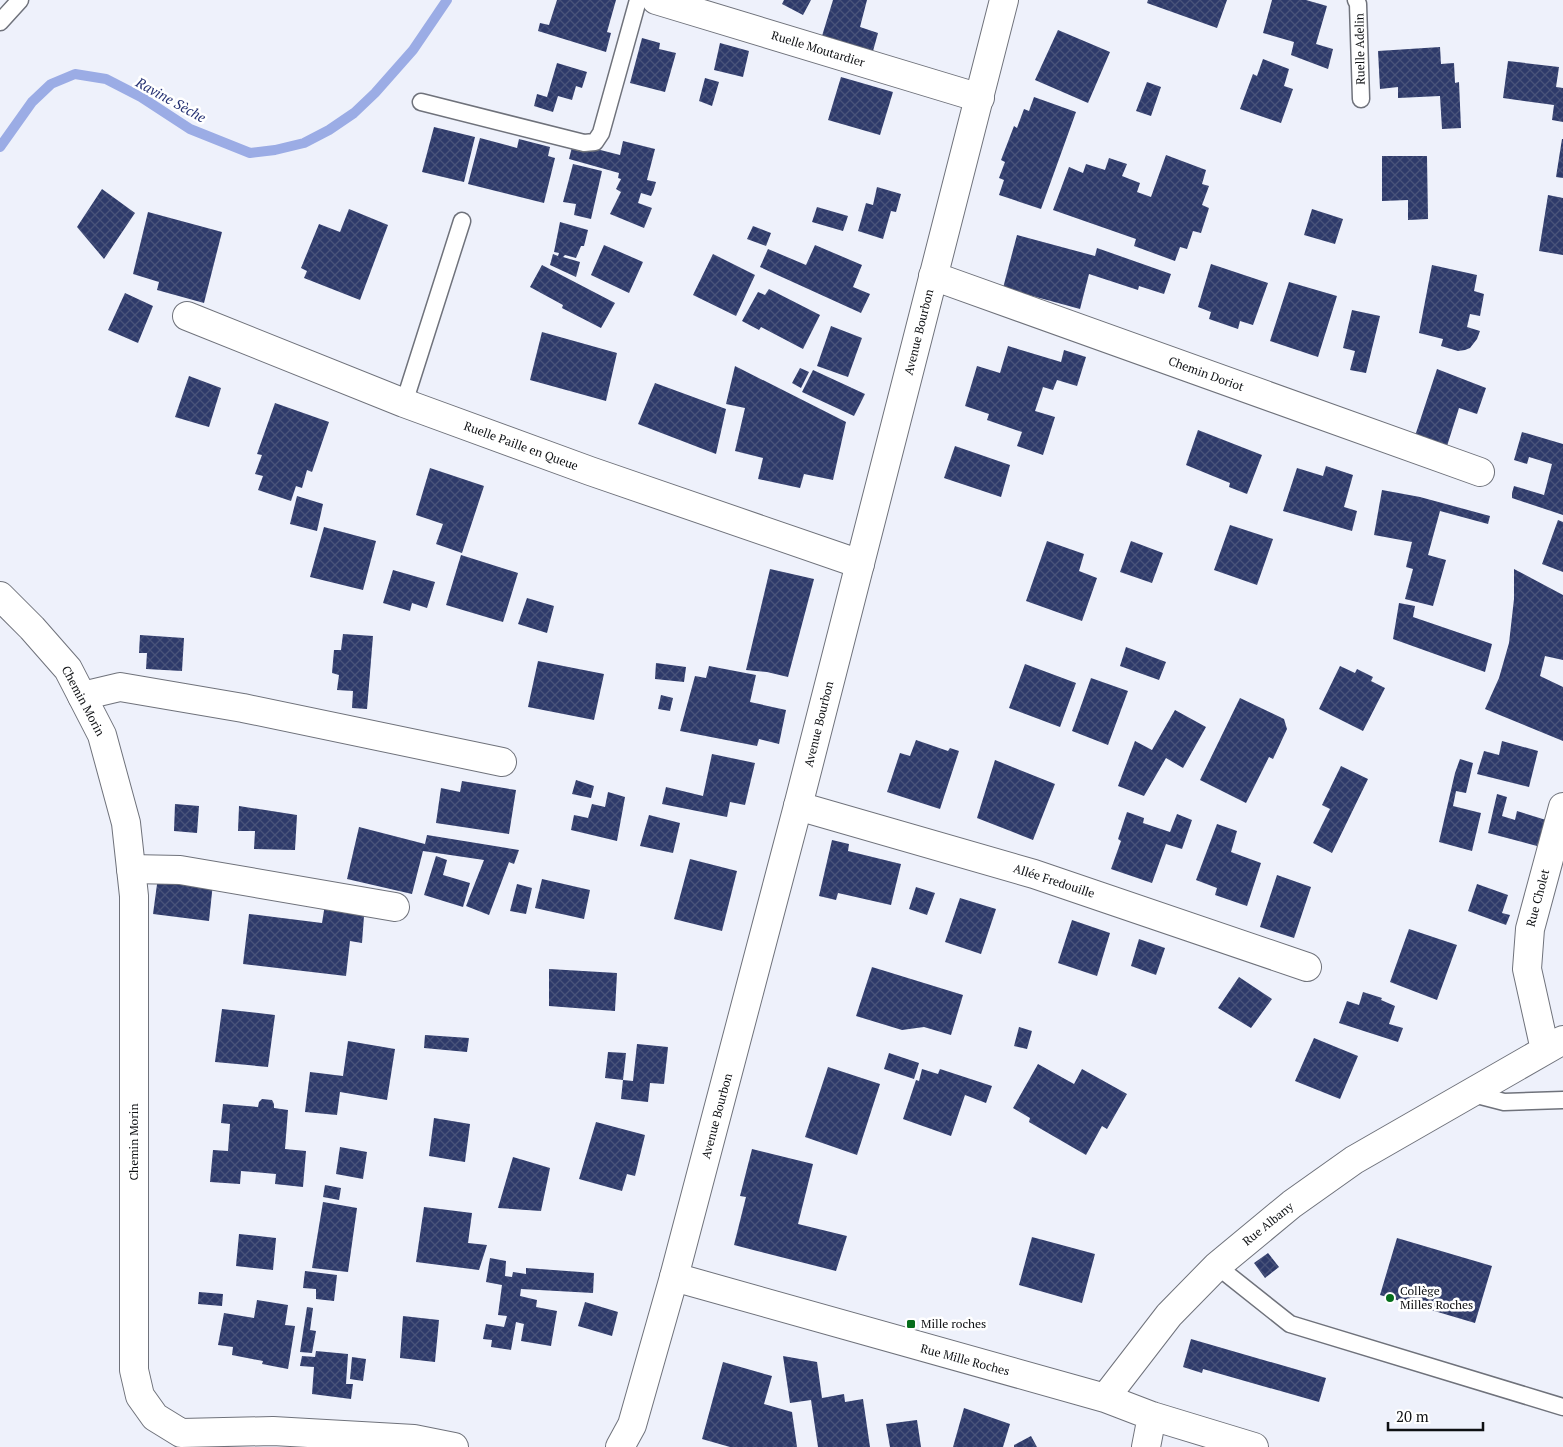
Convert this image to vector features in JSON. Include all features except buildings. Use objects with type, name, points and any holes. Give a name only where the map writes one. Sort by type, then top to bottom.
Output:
[{"type":"street","name":"Ruelle Moutardier","points":[[656,0],[980,98]]},
{"type":"street","name":"Avenue Bourbon","points":[[619,1446],[632,1425],[674,1277],[798,806],[1004,0]]},
{"type":"street","name":"Chemin Doriot","points":[[933,276],[1480,472]]},
{"type":"street","name":"Ruelle Paille en Queue","points":[[187,316],[404,403],[590,471],[860,564]]},
{"type":"street","name":"Chemin Morin","points":[[0,596],[32,628],[68,669],[102,735],[126,823],[134,896],[134,1370],[140,1396],[155,1418],[181,1433],[273,1431],[414,1438],[454,1447]]},
{"type":"street","points":[[82,696],[120,687],[242,708],[502,762]]},
{"type":"street","name":"Allée Fredouille","points":[[798,806],[1034,874],[1307,967]]},
{"type":"street","name":"Rue Cholet","points":[[1554,1045],[1527,969],[1530,929],[1563,807]]},
{"type":"street","points":[[131,868],[180,870],[395,906]]},
{"type":"street","name":"Rue Albany","points":[[1105,1398],[1169,1315],[1217,1266],[1292,1204],[1354,1160],[1554,1045]]},
{"type":"street","name":"Rue Mille Roches","points":[[674,1277],[1105,1398],[1152,1416],[1254,1447]]},
{"type":"street","points":[[1146,1447],[1152,1416]]},
{"type":"lane","points":[[0,22],[20,0]]},
{"type":"lane","points":[[421,102],[584,143],[595,142],[601,133],[638,0]]},
{"type":"lane","name":"Ruelle Adelin","points":[[1356,0],[1358,4],[1361,99]]},
{"type":"lane","points":[[404,403],[462,221]]},
{"type":"lane","points":[[1469,1093],[1504,1102],[1563,1100]]},
{"type":"lane","points":[[1217,1266],[1290,1324],[1563,1407]]},
{"type":"waterway","name":"Ravine Sèche","points":[[0,147],[32,102],[51,84],[75,74],[106,79],[141,97],[190,129],[250,153],[275,150],[304,143],[329,130],[354,113],[375,93],[413,50],[447,0]]},
{"type":"place","name":"Collège Milles Roches","points":[[1390,1298]]},
{"type":"place","name":"Mille roches","points":[[911,1324]]}]
